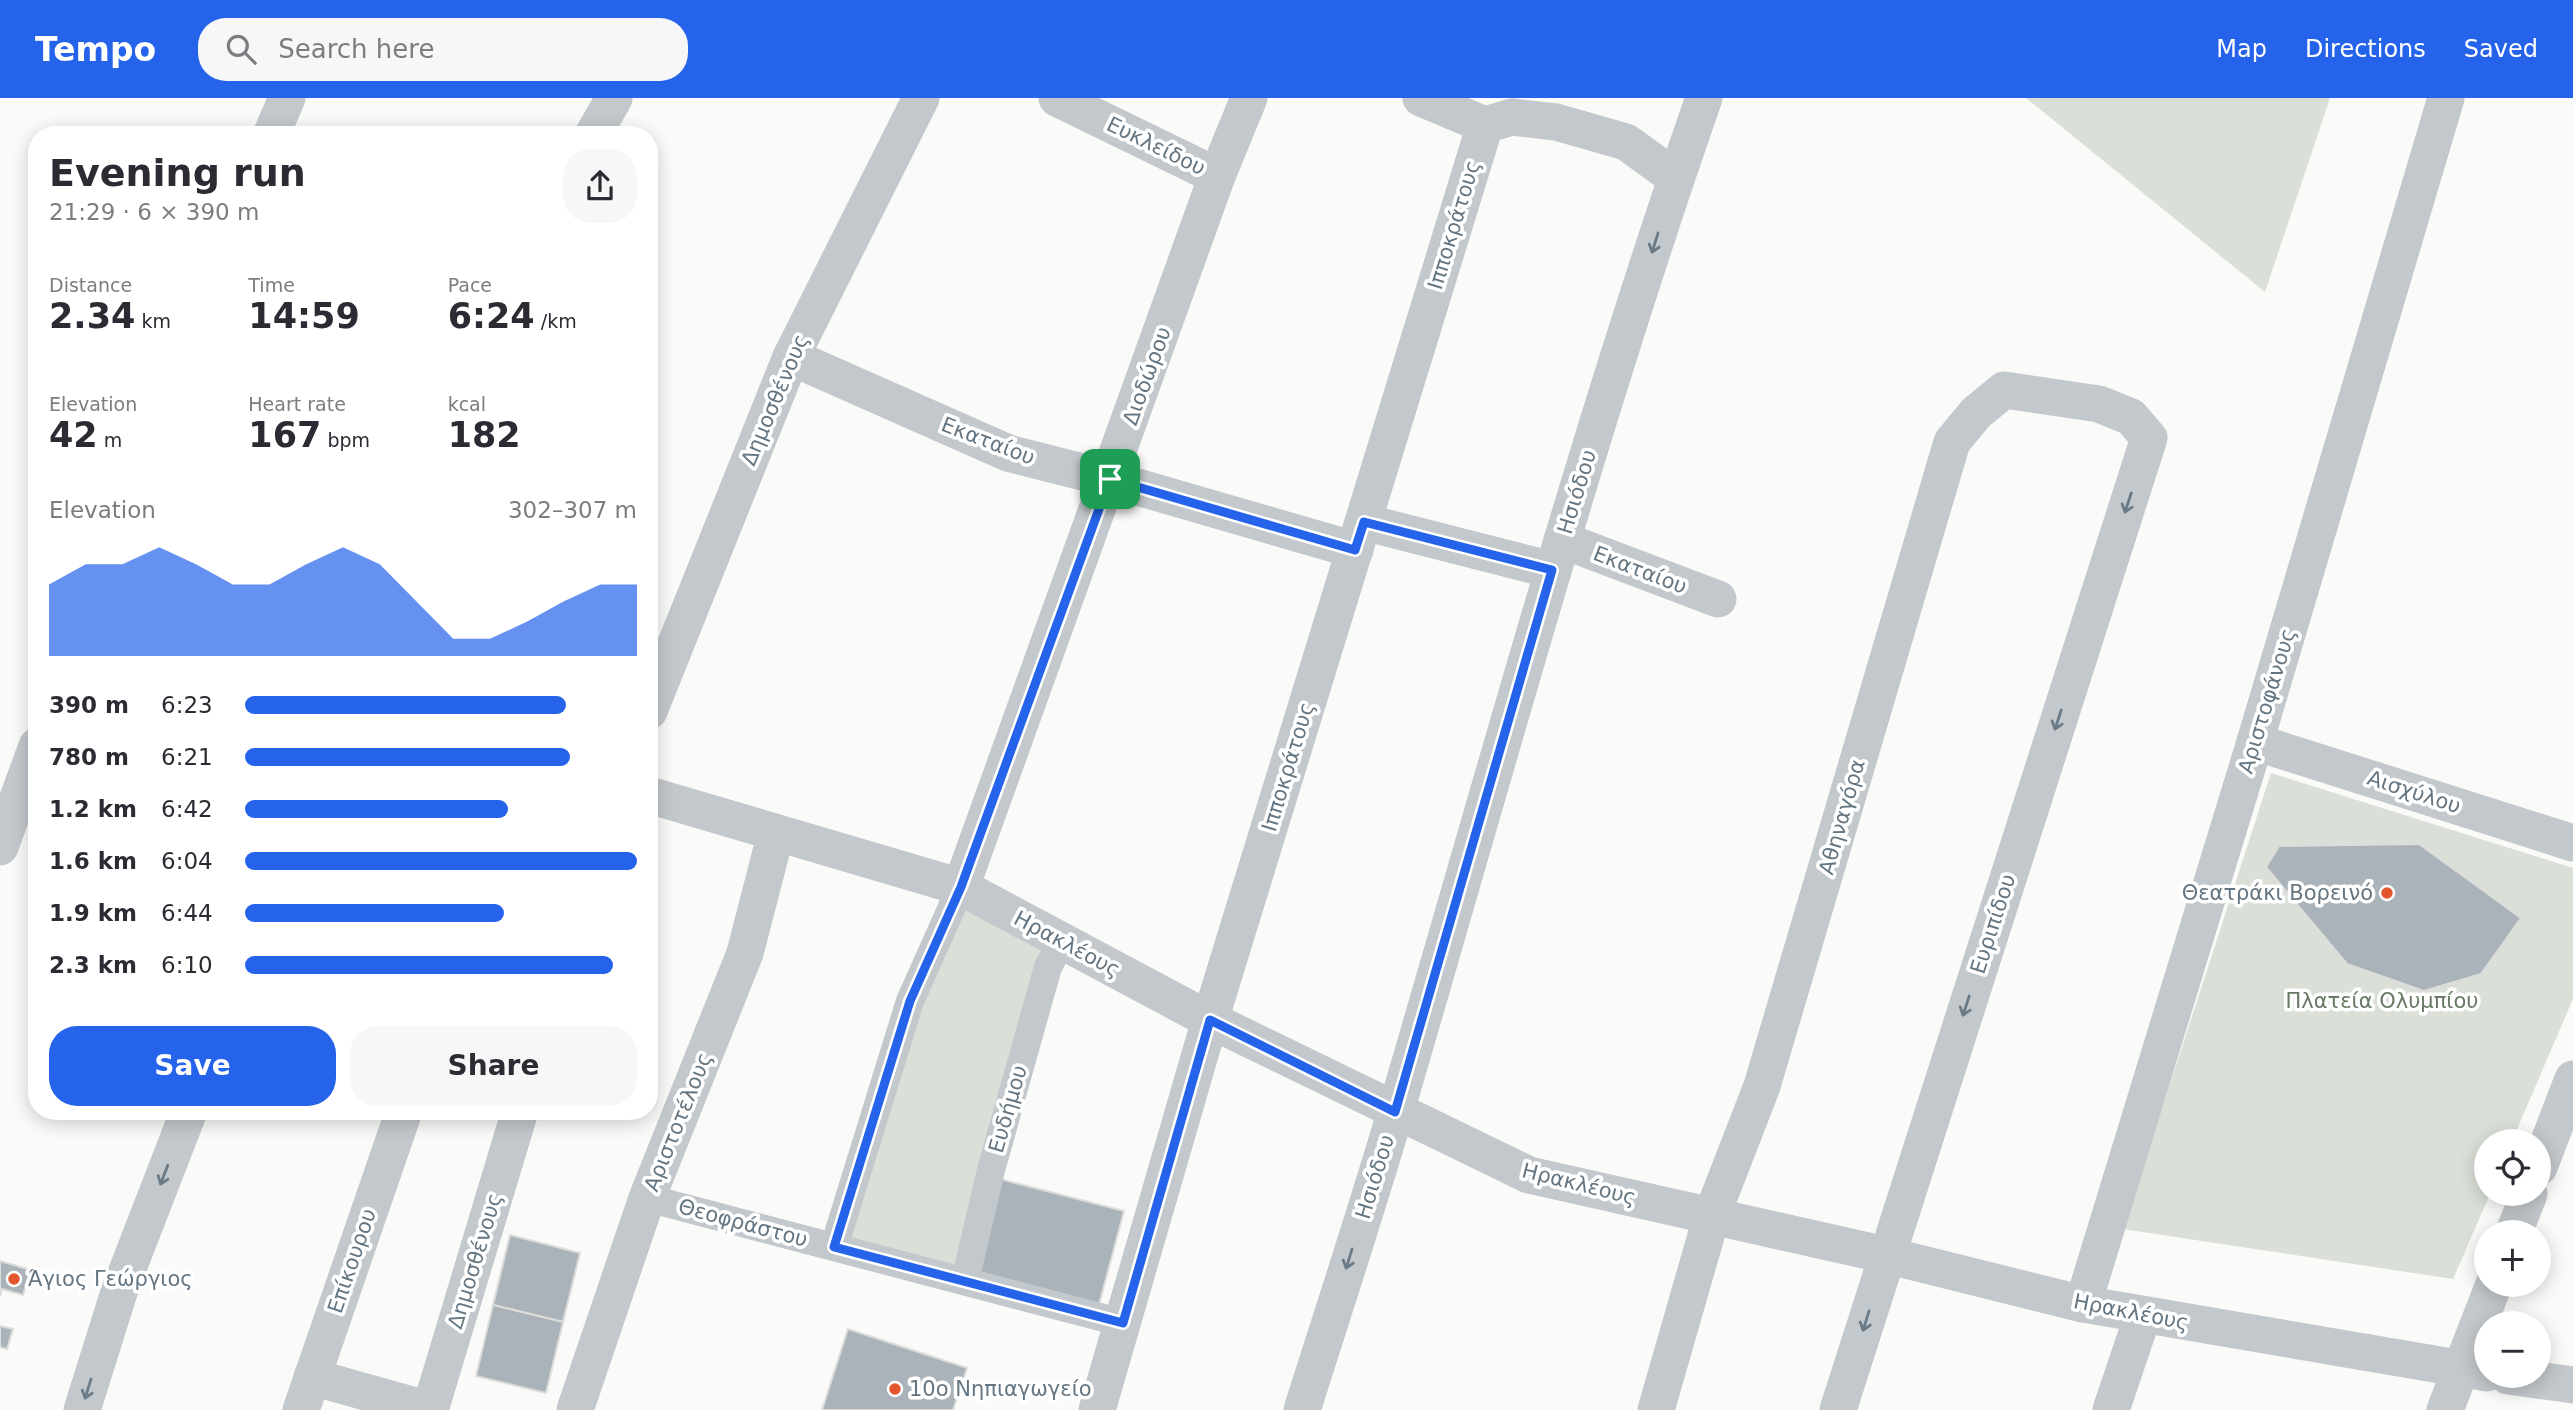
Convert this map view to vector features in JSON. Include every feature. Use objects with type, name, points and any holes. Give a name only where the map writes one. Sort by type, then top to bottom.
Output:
[{"type":"street","points":[[275,126],[287,98]]},
{"type":"street","points":[[598,126],[614,98]]},
{"type":"street","name":"Δημοσθένους","points":[[658,689],[791,357],[921,98]]},
{"type":"street","name":"Ευκλείδου","points":[[1058,98],[1217,176]]},
{"type":"street","name":"Διοδώρου","points":[[834,1247],[910,1001],[961,887],[1217,176],[1249,98]]},
{"type":"street","points":[[1420,98],[1485,125],[1512,117],[1556,122],[1626,142],[1676,178]]},
{"type":"street","name":"Ησιόδου","points":[[1302,1410],[1395,1112],[1557,555],[1676,178],[1704,98]]},
{"type":"street","name":"Αριστοφάνους","points":[[2083,1304],[2255,742],[2446,98]]},
{"type":"street","name":"Ιπποκράτους","points":[[1097,1410],[1210,1020],[1485,125]]},
{"type":"street","name":"Εκαταίου","points":[[791,357],[1008,453],[1359,536],[1557,555],[1718,599]]},
{"type":"street","name":"Αθηναγόρα","points":[[1656,1410],[1712,1215],[1762,1086],[1952,442],[1976,413],[2004,390],[2099,404],[2131,416],[2149,438]]},
{"type":"street","name":"Ευριπίδου","points":[[1838,1410],[2149,438]]},
{"type":"street","name":"Αισχύλου","points":[[2255,742],[2573,843]]},
{"type":"street","points":[[0,847],[28,771]]},
{"type":"street","name":"Ηρακλέους","points":[[658,798],[961,887],[1210,1020],[1529,1175],[1886,1255],[2083,1304],[2474,1371]]},
{"type":"street","name":"Αριστοτέλους","points":[[575,1410],[647,1198],[744,953],[776,833]]},
{"type":"street","name":"Ευδήμου","points":[[964,1281],[991,1170],[1048,967],[1062,941]]},
{"type":"street","points":[[2551,1136],[2573,1079]]},
{"type":"street","points":[[82,1410],[120,1289],[186,1120]]},
{"type":"street","name":"Επίκουρου","points":[[306,1393],[401,1120]]},
{"type":"street","name":"Δημοσθένους","points":[[430,1410],[517,1120]]},
{"type":"street","name":"Θεοφράστου","points":[[647,1198],[1123,1323]]},
{"type":"street","points":[[2111,1410],[2143,1315]]},
{"type":"street","points":[[2445,1410],[2474,1371]]},
{"type":"street","points":[[2551,1382],[2573,1385]]},
{"type":"street","points":[[306,1393],[430,1410]]},
{"type":"green space","points":[[2026,98],[2330,98],[2265,292]]},
{"type":"green space","name":"Πλατεία Ολυμπίου","points":[[2271,773],[2573,868],[2573,999],[2517,1129],[2474,1129],[2474,1206],[2485,1206],[2479,1220],[2474,1220],[2474,1231],[2453,1279],[2123,1229]]},
{"type":"green space","points":[[961,887],[1062,941],[965,1281],[834,1247]]},
{"type":"building","name":"Θεατράκι Βορεινό","points":[[2419,844],[2521,918],[2481,974],[2424,991],[2347,964],[2266,867],[2279,846]]},
{"type":"building","points":[[996,1178],[1124,1211],[1097,1312],[970,1280]]},
{"type":"building","points":[[510,1235],[580,1253],[563,1322],[493,1305]]},
{"type":"building","name":"Άγιος Γεώργιος","points":[[0,1261],[31,1270],[23,1295],[2,1289],[0,1296]]},
{"type":"building","points":[[493,1305],[563,1322],[546,1393],[476,1376]]},
{"type":"building","name":"Άγιος Γεώργιος","points":[[0,1326],[13,1329],[7,1349],[0,1347]]},
{"type":"building","name":"10ο Νηπιαγωγείο","points":[[848,1329],[967,1368],[953,1410],[822,1410]]},
{"type":"place","name":"Θεατράκι Βορεινό","points":[[2387,893]]},
{"type":"place","name":"Άγιος Γεώργιος","points":[[14,1279]]},
{"type":"place","name":"10ο Νηπιαγωγείο","points":[[895,1389]]},
{"type":"route","points":[[1110,479],[1355,550],[1364,522],[1552,570],[1395,1112],[1210,1020],[1123,1323],[834,1247],[910,1001],[961,887],[1110,479]]}]
